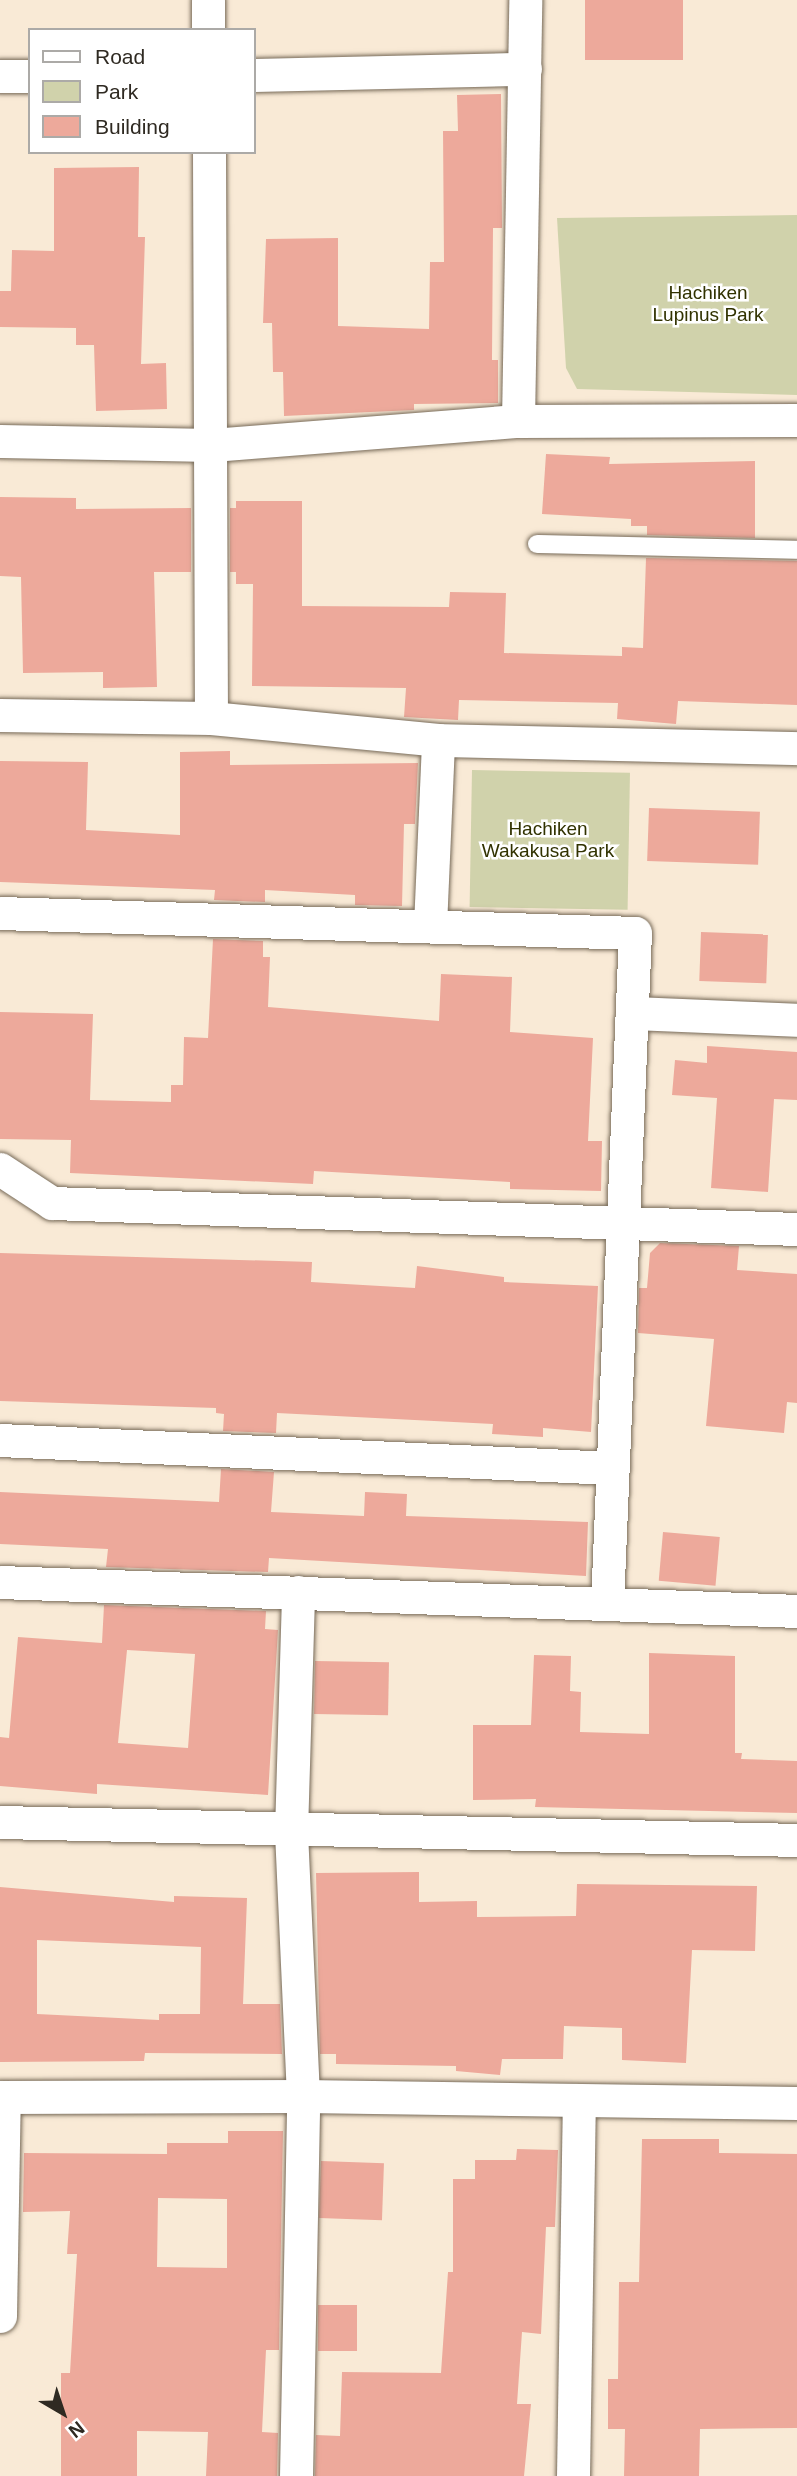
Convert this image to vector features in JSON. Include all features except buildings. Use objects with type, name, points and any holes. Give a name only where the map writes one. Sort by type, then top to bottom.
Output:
[{"type":"street","points":[[208,0],[208,28]]},
{"type":"street","points":[[518,421],[525,0]]},
{"type":"street","points":[[256,75],[525,69]]},
{"type":"street","points":[[0,76],[28,76]]},
{"type":"street","points":[[209,154],[211,718]]},
{"type":"street","points":[[0,441],[212,445],[518,421],[797,420]]},
{"type":"street","points":[[0,715],[211,718],[438,740],[797,748]]},
{"type":"street","points":[[430,926],[438,740]]},
{"type":"street","points":[[0,913],[635,933],[607,1603]]},
{"type":"street","points":[[632,1013],[797,1020]]},
{"type":"street","points":[[0,1169],[52,1203],[797,1229]]},
{"type":"street","points":[[0,1440],[611,1468]]},
{"type":"street","points":[[0,1582],[797,1612]]},
{"type":"street","points":[[296,2476],[303,2096],[290,1832],[298,1592]]},
{"type":"street","points":[[0,1822],[290,1832],[797,1840]]},
{"type":"street","points":[[0,2316],[2,2097],[303,2096],[797,2103]]},
{"type":"street","points":[[573,2476],[579,2100]]},
{"type":"lane","points":[[537,544],[797,550]]},
{"type":"green space","name":"Hachiken Lupinus Park","points":[[797,215],[797,395],[577,389],[566,368],[557,218]]},
{"type":"green space","name":"Hachiken Wakakusa Park","points":[[472,770],[630,773],[628,910],[470,907]]}]
